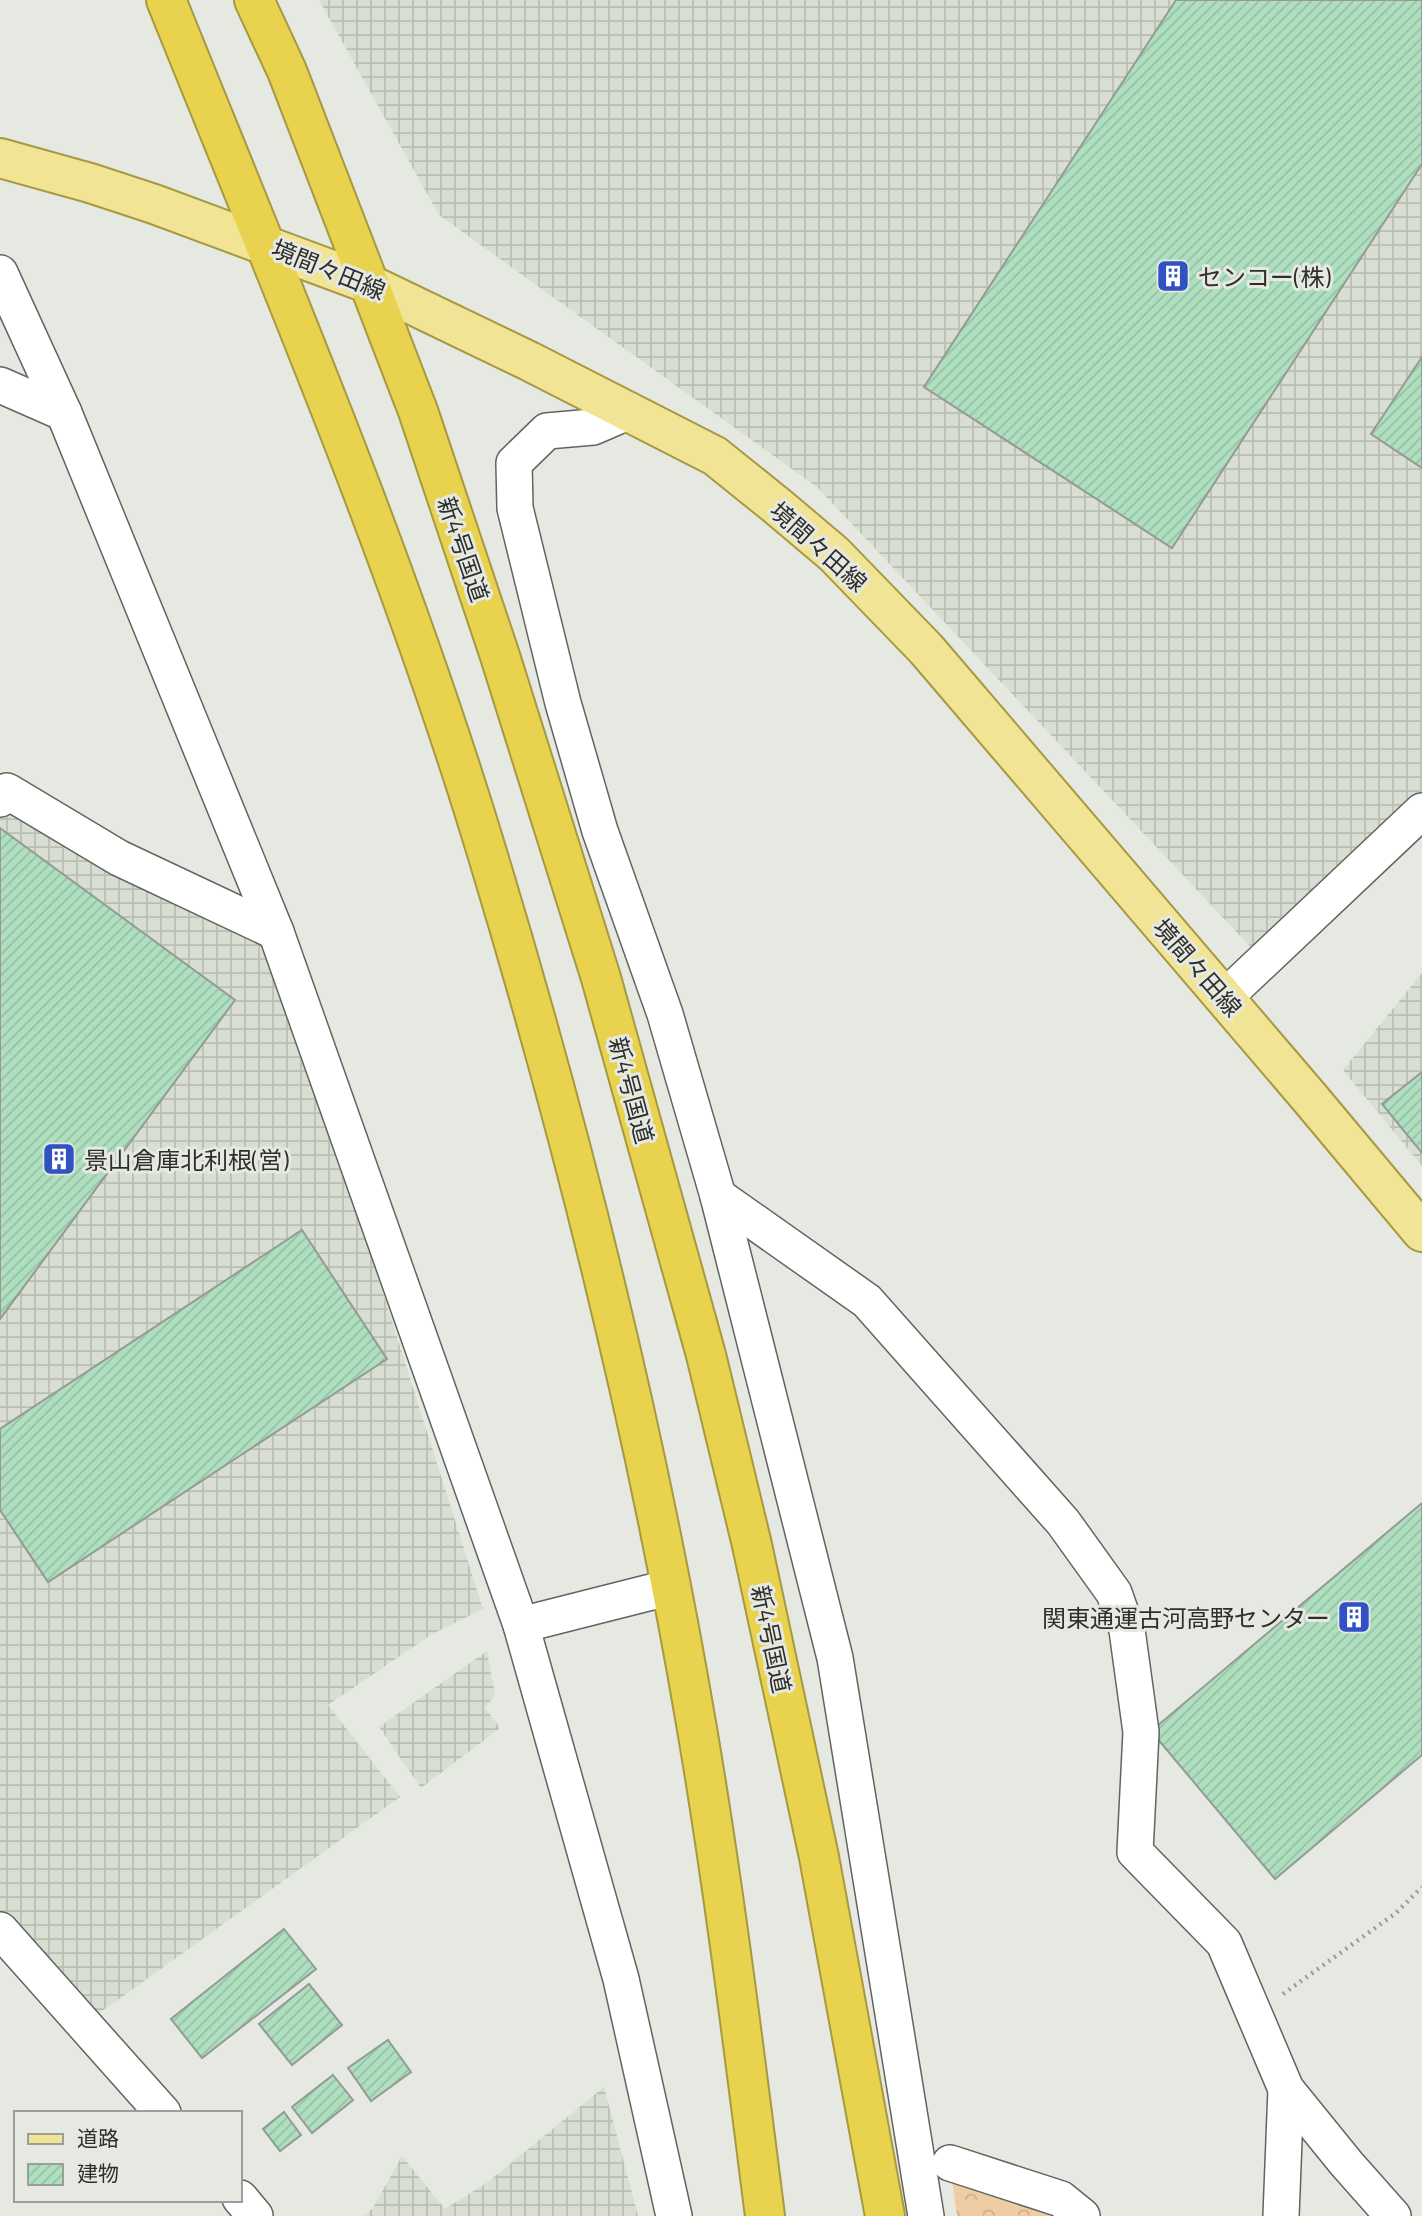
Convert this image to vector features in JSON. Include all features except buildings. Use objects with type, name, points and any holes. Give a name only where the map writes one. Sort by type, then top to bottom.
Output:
[{"type":"highway","points":[[166,0],[349,453],[426,669],[487,853],[556,1093],[610,1305],[671,1587],[721,1873],[765,2216]]},
{"type":"highway","name":"新4号国道","points":[[254,0],[286,71],[418,411],[500,656],[601,978],[706,1355],[752,1545],[816,1843],[885,2216]]},
{"type":"main road","name":"境間々田線","points":[[0,158],[90,183],[266,244],[367,283],[715,456],[834,554],[926,649],[1422,1232]]},
{"type":"street","points":[[0,273],[64,413],[276,932],[521,1625],[621,1979],[674,2216]]},
{"type":"street","points":[[0,385],[64,413]]},
{"type":"street","points":[[629,411],[593,427],[547,431],[514,463],[515,508],[563,702],[600,831],[665,1014],[719,1196],[835,1658],[926,2216]]},
{"type":"street","points":[[2,791],[119,858],[276,932]]},
{"type":"street","points":[[1224,998],[1422,811]]},
{"type":"street","points":[[719,1196],[867,1301],[1063,1522],[1114,1593],[1127,1630],[1141,1732],[1135,1852],[1224,1943],[1286,2089],[1392,2216]]},
{"type":"street","points":[[521,1625],[671,1587]]},
{"type":"street","points":[[0,1930],[161,2111]]},
{"type":"street","points":[[1281,2216],[1286,2089]]},
{"type":"street","points":[[950,2163],[1061,2199],[1082,2216]]},
{"type":"street","points":[[242,2201],[255,2216]]},
{"type":"path","points":[[1254,2015],[1396,1913],[1422,1886]]},
{"type":"shaded area","points":[[319,0],[1422,0],[1422,811],[1263,960],[817,487],[439,215]]},
{"type":"shaded area","points":[[0,798],[264,917],[483,1609],[432,1634],[328,1705],[400,1797],[84,2024],[0,1930]]},
{"type":"shaded area","points":[[1422,973],[1422,1166],[1343,1070]]},
{"type":"shaded area","points":[[487,1651],[495,1695],[485,1708],[500,1728],[421,1788],[379,1727]]},
{"type":"shaded area","points":[[604,2087],[638,2216],[363,2216],[373,2208],[402,2156],[445,2209],[488,2182]]},
{"type":"green space","points":[[950,2163],[1082,2216],[957,2216]]},
{"type":"place","name":"センコー(株)","points":[[1173,276]]},
{"type":"place","name":"景山倉庫北利根(営)","points":[[59,1159]]},
{"type":"place","name":"関東通運古河高野センター","points":[[1354,1617]]}]
